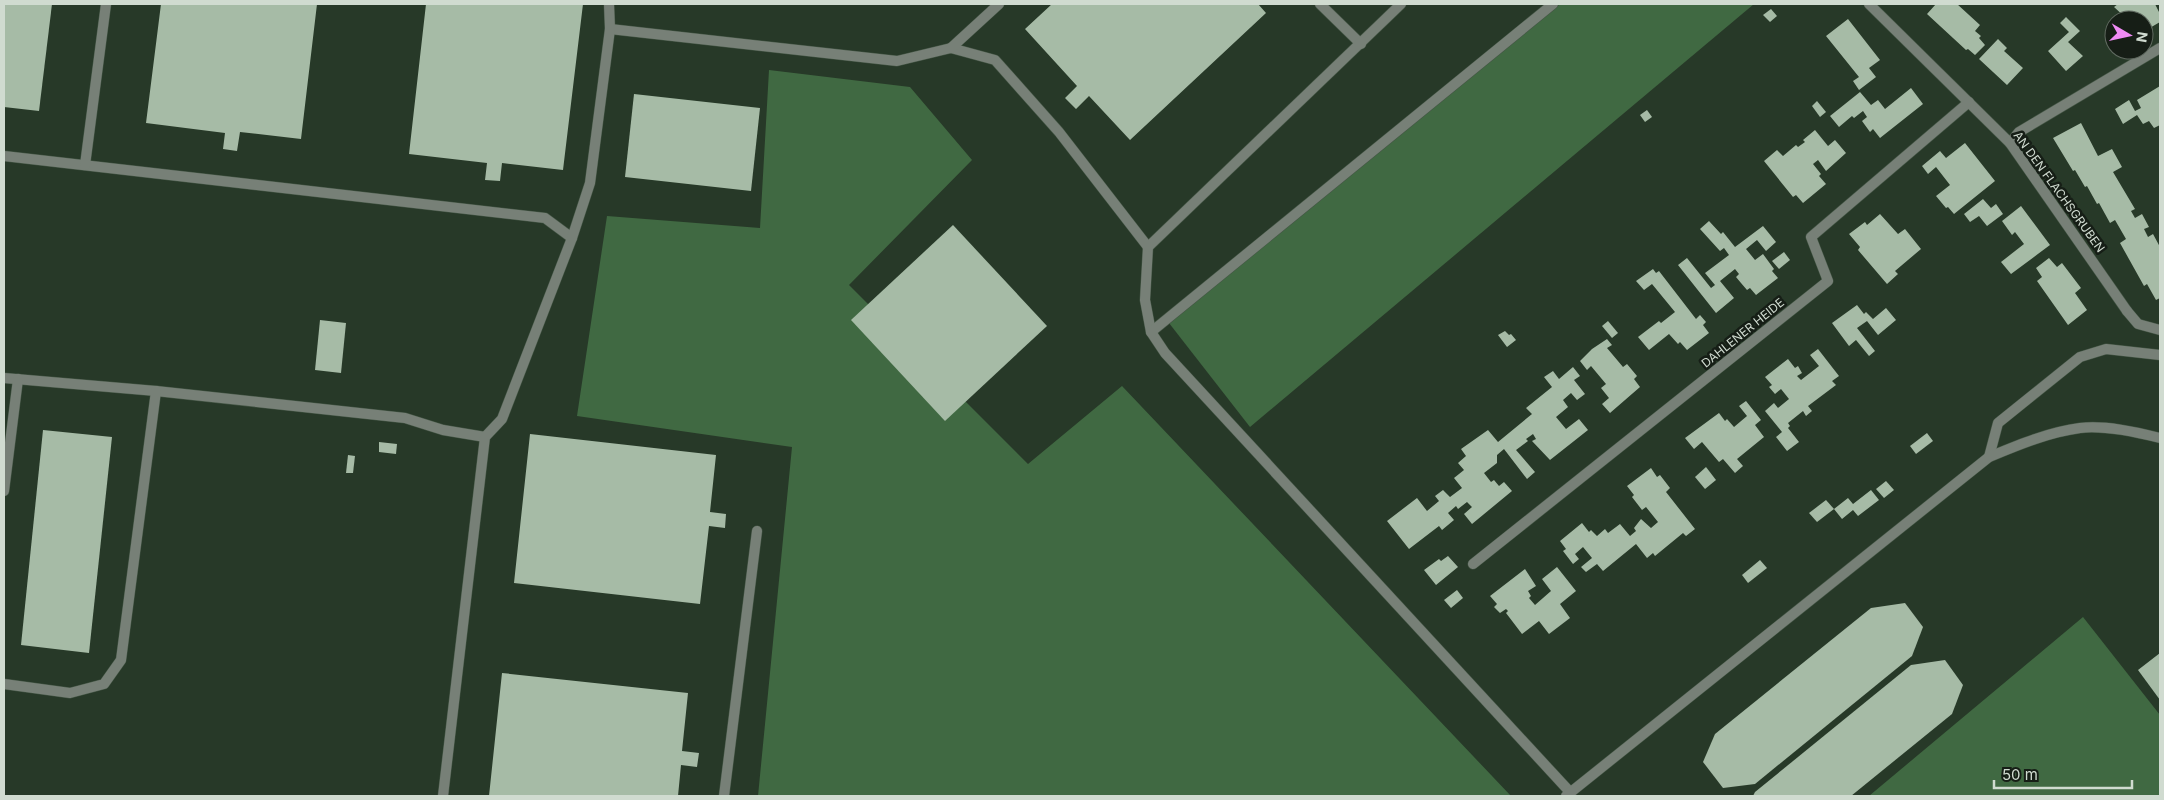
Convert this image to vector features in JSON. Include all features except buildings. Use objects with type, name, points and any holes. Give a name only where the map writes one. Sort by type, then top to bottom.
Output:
[{"type":"street","points":[[85,165],[106,4]]},
{"type":"street","points":[[443,796],[485,437],[502,419],[572,238],[590,183],[610,29],[609,4]]},
{"type":"street","points":[[610,29],[897,61],[951,48],[999,4]]},
{"type":"street","points":[[1320,4],[1361,44]]},
{"type":"street","points":[[1148,247],[1401,4]]},
{"type":"street","points":[[1151,332],[1553,4]]},
{"type":"street","name":"AN DEN FLACHSGRUBEN","points":[[1869,4],[2010,142],[2138,324],[2160,330]]},
{"type":"street","points":[[951,48],[994,60],[1059,132],[1148,247],[1146,300],[1151,332],[1165,353],[1567,794],[1989,457],[2025,442],[2081,428],[2130,431],[2160,438]]},
{"type":"street","points":[[2010,142],[2019,132],[2160,48]]},
{"type":"street","name":"DAHLENER HEIDE","points":[[1474,564],[1828,281],[1811,236],[1969,102]]},
{"type":"street","points":[[4,156],[546,218],[572,238]]},
{"type":"street","points":[[1989,457],[1998,423],[2080,357],[2106,349],[2160,355]]},
{"type":"street","points":[[4,378],[156,391],[405,418],[443,430],[485,437]]},
{"type":"street","points":[[4,491],[6,451],[18,380]]},
{"type":"street","points":[[4,684],[70,693],[104,684],[121,660],[156,391]]},
{"type":"street","points":[[724,796],[757,531]]},
{"type":"green space","points":[[1560,4],[1754,4],[1250,427],[1169,323]]},
{"type":"green space","points":[[769,70],[910,87],[972,160],[849,285],[1028,464],[1122,386],[1511,796],[758,796],[792,447],[577,416],[607,216],[760,228]]},
{"type":"green space","points":[[2083,617],[2160,715],[2160,796],[1869,796]]}]
